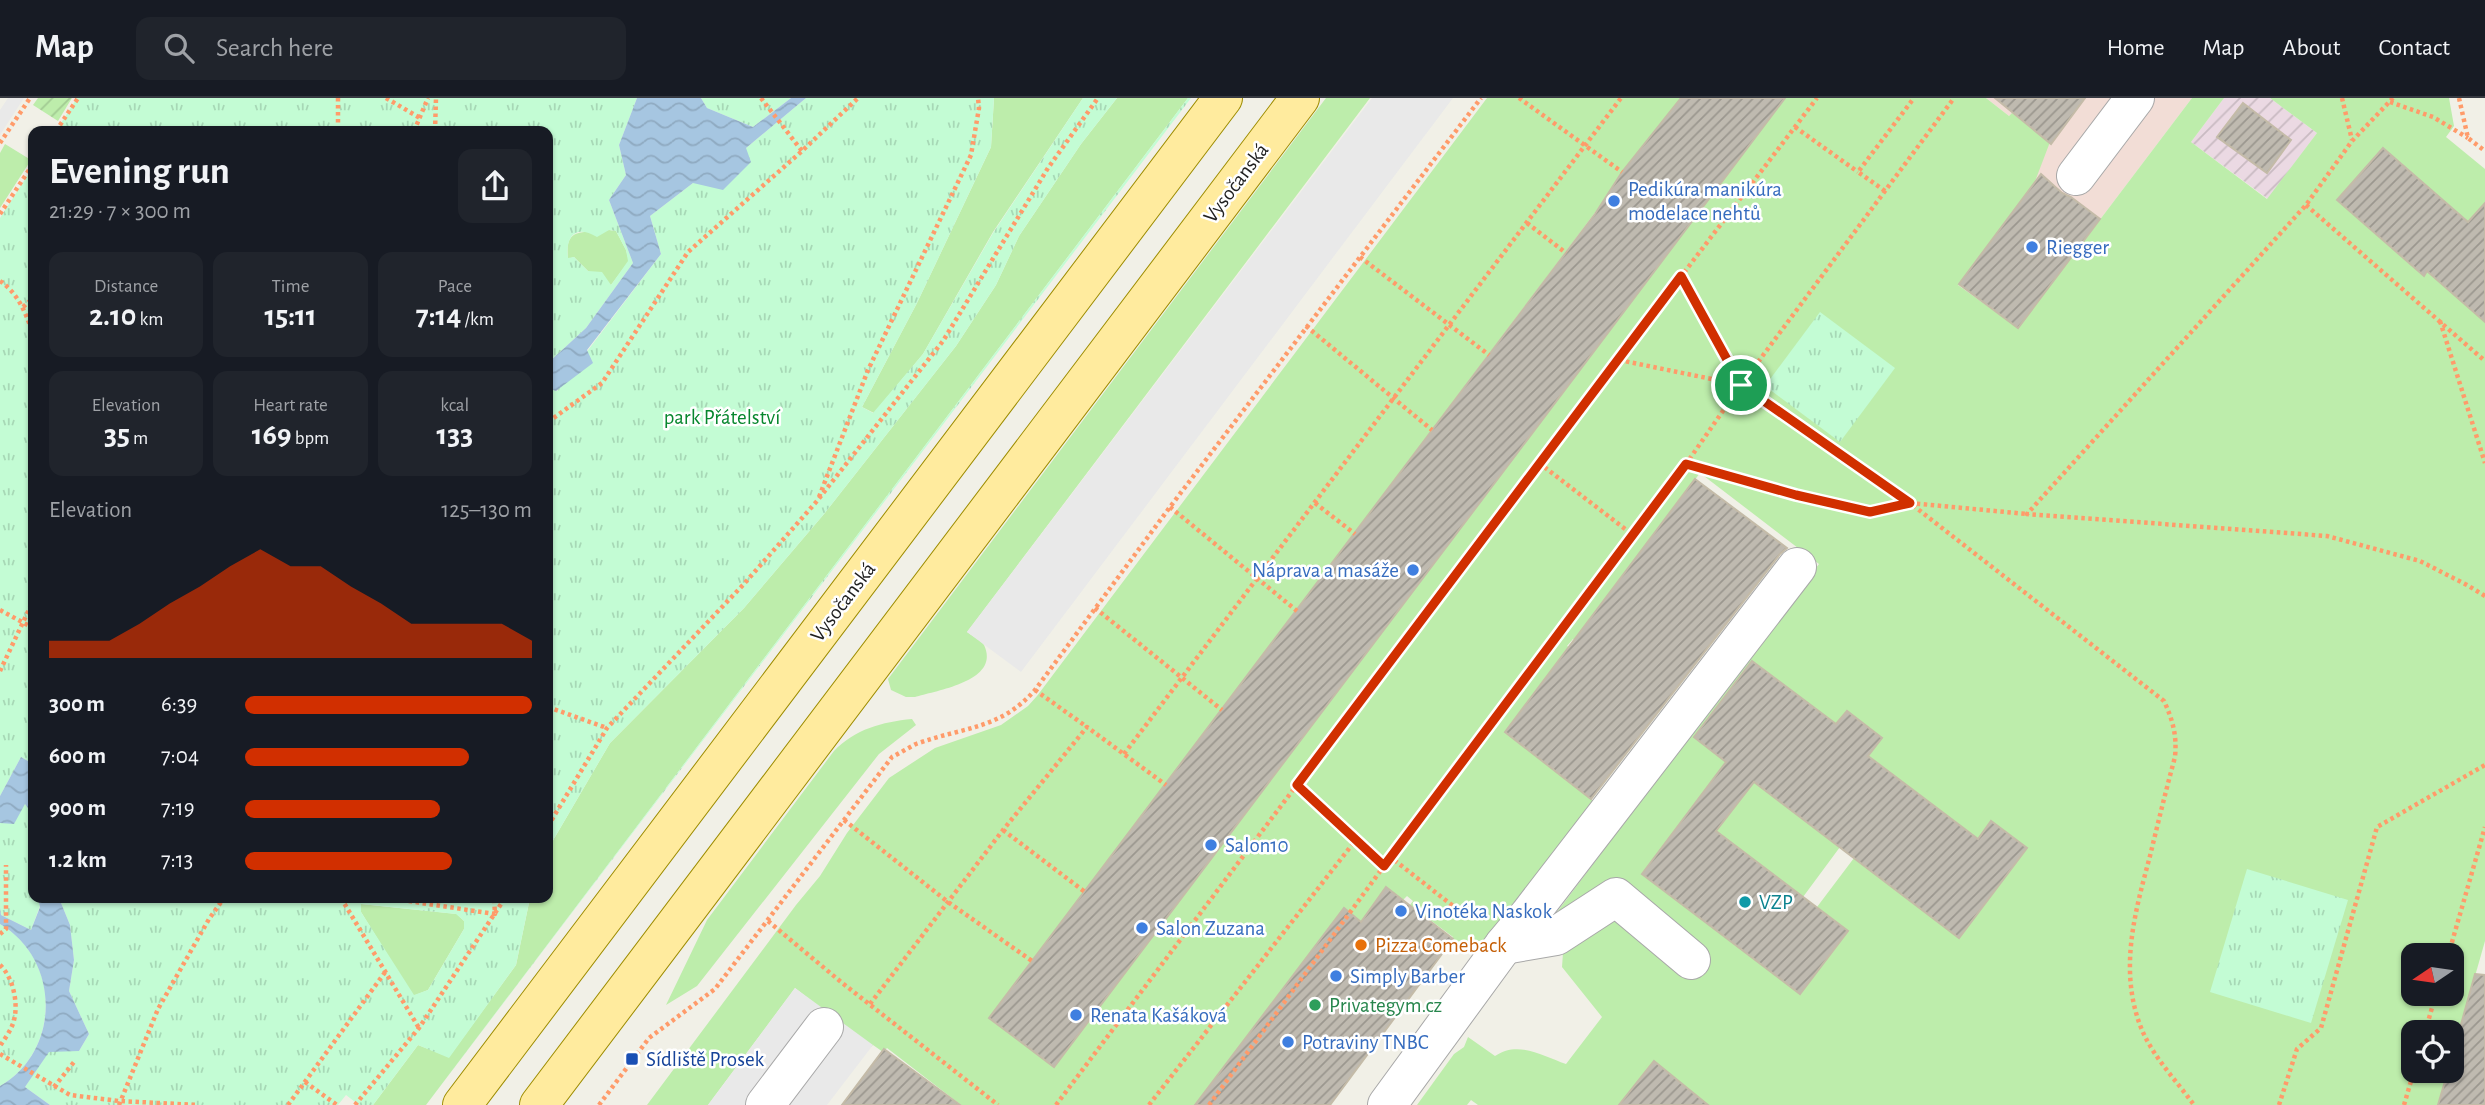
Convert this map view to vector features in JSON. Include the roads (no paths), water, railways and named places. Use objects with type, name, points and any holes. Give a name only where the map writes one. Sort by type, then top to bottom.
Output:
[{"type":"main road","name":"Vysočanská","points":[[462,1105],[1223,98]]},
{"type":"main road","name":"Vysočanská","points":[[539,1105],[1300,98]]},
{"type":"street","points":[[2076,176],[2135,98]]},
{"type":"street","points":[[1387,1105],[1504,945],[1797,567]]},
{"type":"street","points":[[1504,945],[1556,936],[1616,897],[1691,960]]},
{"type":"street","points":[[765,1105],[824,1027]]},
{"type":"water","points":[[637,98],[701,98],[707,108],[753,127],[791,98],[806,98],[746,148],[751,162],[723,190],[693,183],[650,216],[661,254],[587,350],[593,363],[556,391],[553,390],[553,358],[586,328],[633,263],[609,200],[626,175],[619,145]]},
{"type":"water","points":[[21,757],[28,761],[28,808],[25,804],[14,824],[0,823],[0,796]]},
{"type":"water","points":[[39,903],[61,903],[70,925],[74,960],[69,991],[89,1034],[79,1051],[49,1052],[25,1087],[50,1105],[0,1105],[0,1086],[20,1070],[34,1051],[43,1029],[46,1005],[43,982],[34,960],[20,940],[0,924],[0,908],[1,915],[31,930]]},
{"type":"place","name":"Pedikúra manikúra modelace nehtů","points":[[1614,201]]},
{"type":"place","name":"Riegger","points":[[2032,247]]},
{"type":"place","name":"Náprava a masáže","points":[[1413,570]]},
{"type":"place","name":"Salon10","points":[[1211,845]]},
{"type":"place","name":"VZP","points":[[1745,902]]},
{"type":"place","name":"Vinotéka Naskok","points":[[1401,911]]},
{"type":"place","name":"Salon Zuzana","points":[[1142,928]]},
{"type":"place","name":"Pizza Comeback","points":[[1361,945]]},
{"type":"place","name":"Simply Barber","points":[[1336,976]]},
{"type":"place","name":"Privategym.cz","points":[[1315,1005]]},
{"type":"place","name":"Renata Kašáková","points":[[1076,1015]]},
{"type":"place","name":"Potraviny TNBC","points":[[1288,1042]]},
{"type":"place","name":"Sídliště Prosek","points":[[632,1059]]},
{"type":"park label","name":"park Přátelství","points":[[722,417]]}]
